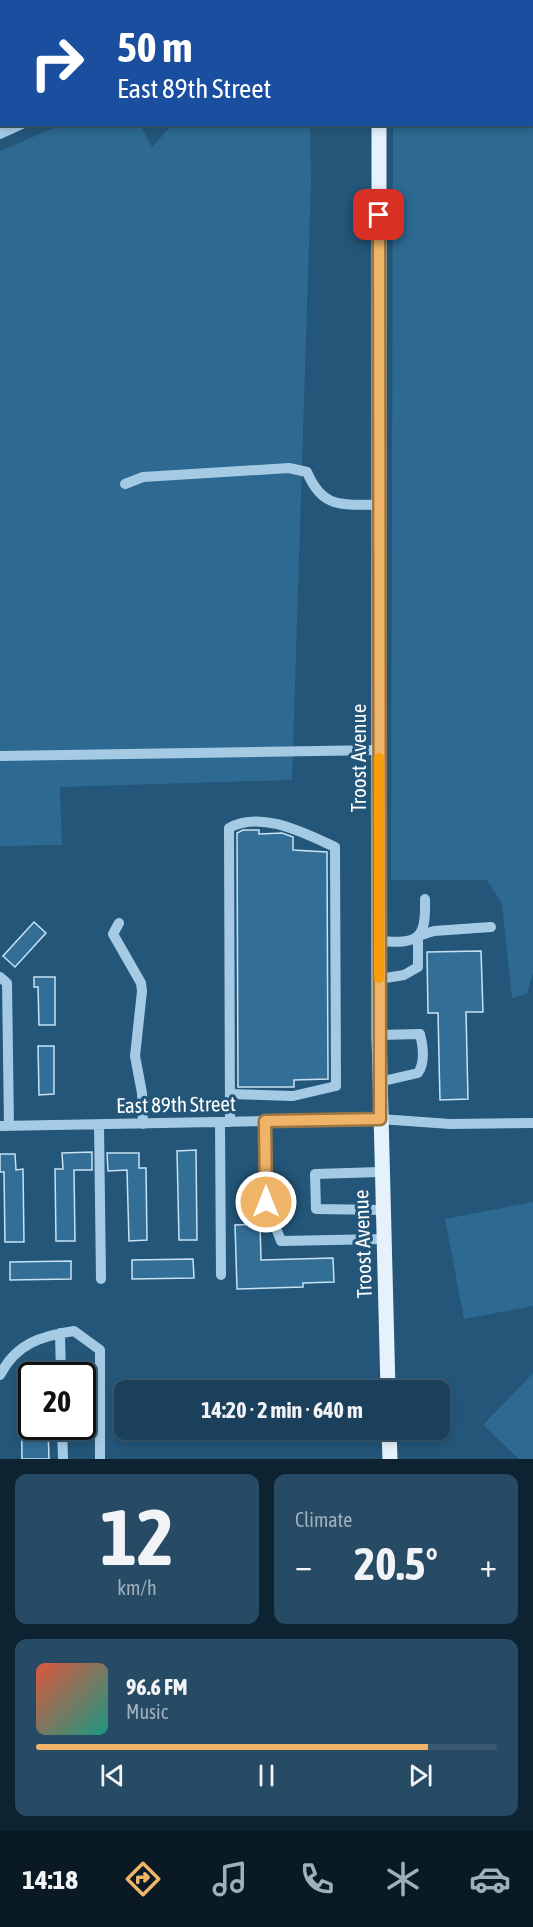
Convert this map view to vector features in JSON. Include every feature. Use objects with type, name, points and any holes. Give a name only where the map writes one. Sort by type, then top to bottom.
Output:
[{"type":"main road","name":"Troost Avenue","points":[[379,126],[378,941],[380,1172],[388,1380]]},
{"type":"main road","points":[[389,1440],[390,1459]]},
{"type":"street","points":[[0,134],[18,126]]},
{"type":"street","points":[[125,484],[143,477],[289,468],[307,472],[314,489],[328,501],[379,505]]},
{"type":"street","points":[[0,756],[379,750]]},
{"type":"street","points":[[221,1275],[225,1122],[230,1094],[229,828],[241,821],[290,826],[335,847],[336,1086],[293,1096],[230,1094]]},
{"type":"street","points":[[379,979],[404,975],[418,967],[418,936],[426,924],[425,899]]},
{"type":"street","points":[[119,923],[113,934],[141,983],[142,991],[135,1056],[142,1093],[143,1124]]},
{"type":"street","points":[[378,941],[404,943],[434,931],[491,927]]},
{"type":"street","points":[[0,977],[7,984],[5,1126]]},
{"type":"street","points":[[379,1035],[420,1034],[422,1067],[418,1073],[379,1082]]},
{"type":"street","name":"East 89th Street","points":[[5,1126],[380,1119],[450,1124],[533,1123]]},
{"type":"street","points":[[265,1121],[266,1202],[281,1241],[382,1239]]},
{"type":"street","points":[[99,1125],[101,1279]]},
{"type":"street","points":[[380,1172],[315,1174],[316,1209],[382,1210]]},
{"type":"street","points":[[0,1376],[10,1356],[26,1344],[60,1333],[74,1331],[100,1350],[100,1459]]},
{"type":"street","points":[[60,1333],[61,1362]]},
{"type":"street","points":[[62,1440],[63,1459]]},
{"type":"shaded area","points":[[59,126],[144,126],[142,129],[152,147],[171,126],[310,126],[311,180],[292,780],[60,787],[62,845],[0,846],[0,151]]},
{"type":"shaded area","points":[[393,126],[533,126],[533,973],[527,994],[512,998],[502,904],[487,880],[391,880]]},
{"type":"shaded area","points":[[533,1202],[533,1306],[464,1319],[445,1219]]},
{"type":"shaded area","points":[[533,1373],[533,1459],[519,1459],[483,1425]]},
{"type":"building","points":[[243,830],[259,830],[259,834],[282,833],[293,837],[293,850],[327,852],[328,1079],[294,1080],[294,1087],[238,1087],[237,833]]},
{"type":"building","points":[[34,922],[46,933],[15,967],[3,956]]},
{"type":"building","points":[[481,951],[483,1012],[466,1012],[468,1099],[440,1100],[438,1013],[428,1013],[427,952]]},
{"type":"building","points":[[34,977],[55,977],[55,1025],[39,1025],[38,987],[34,987]]},
{"type":"building","points":[[38,1046],[54,1046],[54,1094],[39,1095]]},
{"type":"building","points":[[196,1150],[197,1240],[179,1240],[177,1151]]},
{"type":"building","points":[[92,1152],[92,1170],[74,1170],[75,1241],[56,1241],[55,1169],[63,1169],[62,1153]]},
{"type":"building","points":[[107,1153],[139,1153],[139,1168],[146,1168],[147,1240],[129,1241],[127,1170],[108,1171]]},
{"type":"building","points":[[0,1154],[15,1154],[16,1170],[23,1169],[24,1242],[5,1242],[4,1172],[0,1172]]},
{"type":"building","points":[[260,1224],[261,1260],[333,1258],[334,1282],[303,1283],[303,1287],[237,1289],[235,1225]]},
{"type":"building","points":[[193,1259],[194,1278],[132,1279],[132,1260]]},
{"type":"building","points":[[71,1261],[71,1279],[10,1280],[10,1262]]},
{"type":"building","points":[[22,1440],[48,1440],[49,1459],[22,1459]]},
{"type":"slow traffic","points":[[379,758],[379,978]]},
{"type":"route","points":[[266,1202],[265,1121],[380,1119],[378,941],[379,215]]}]
